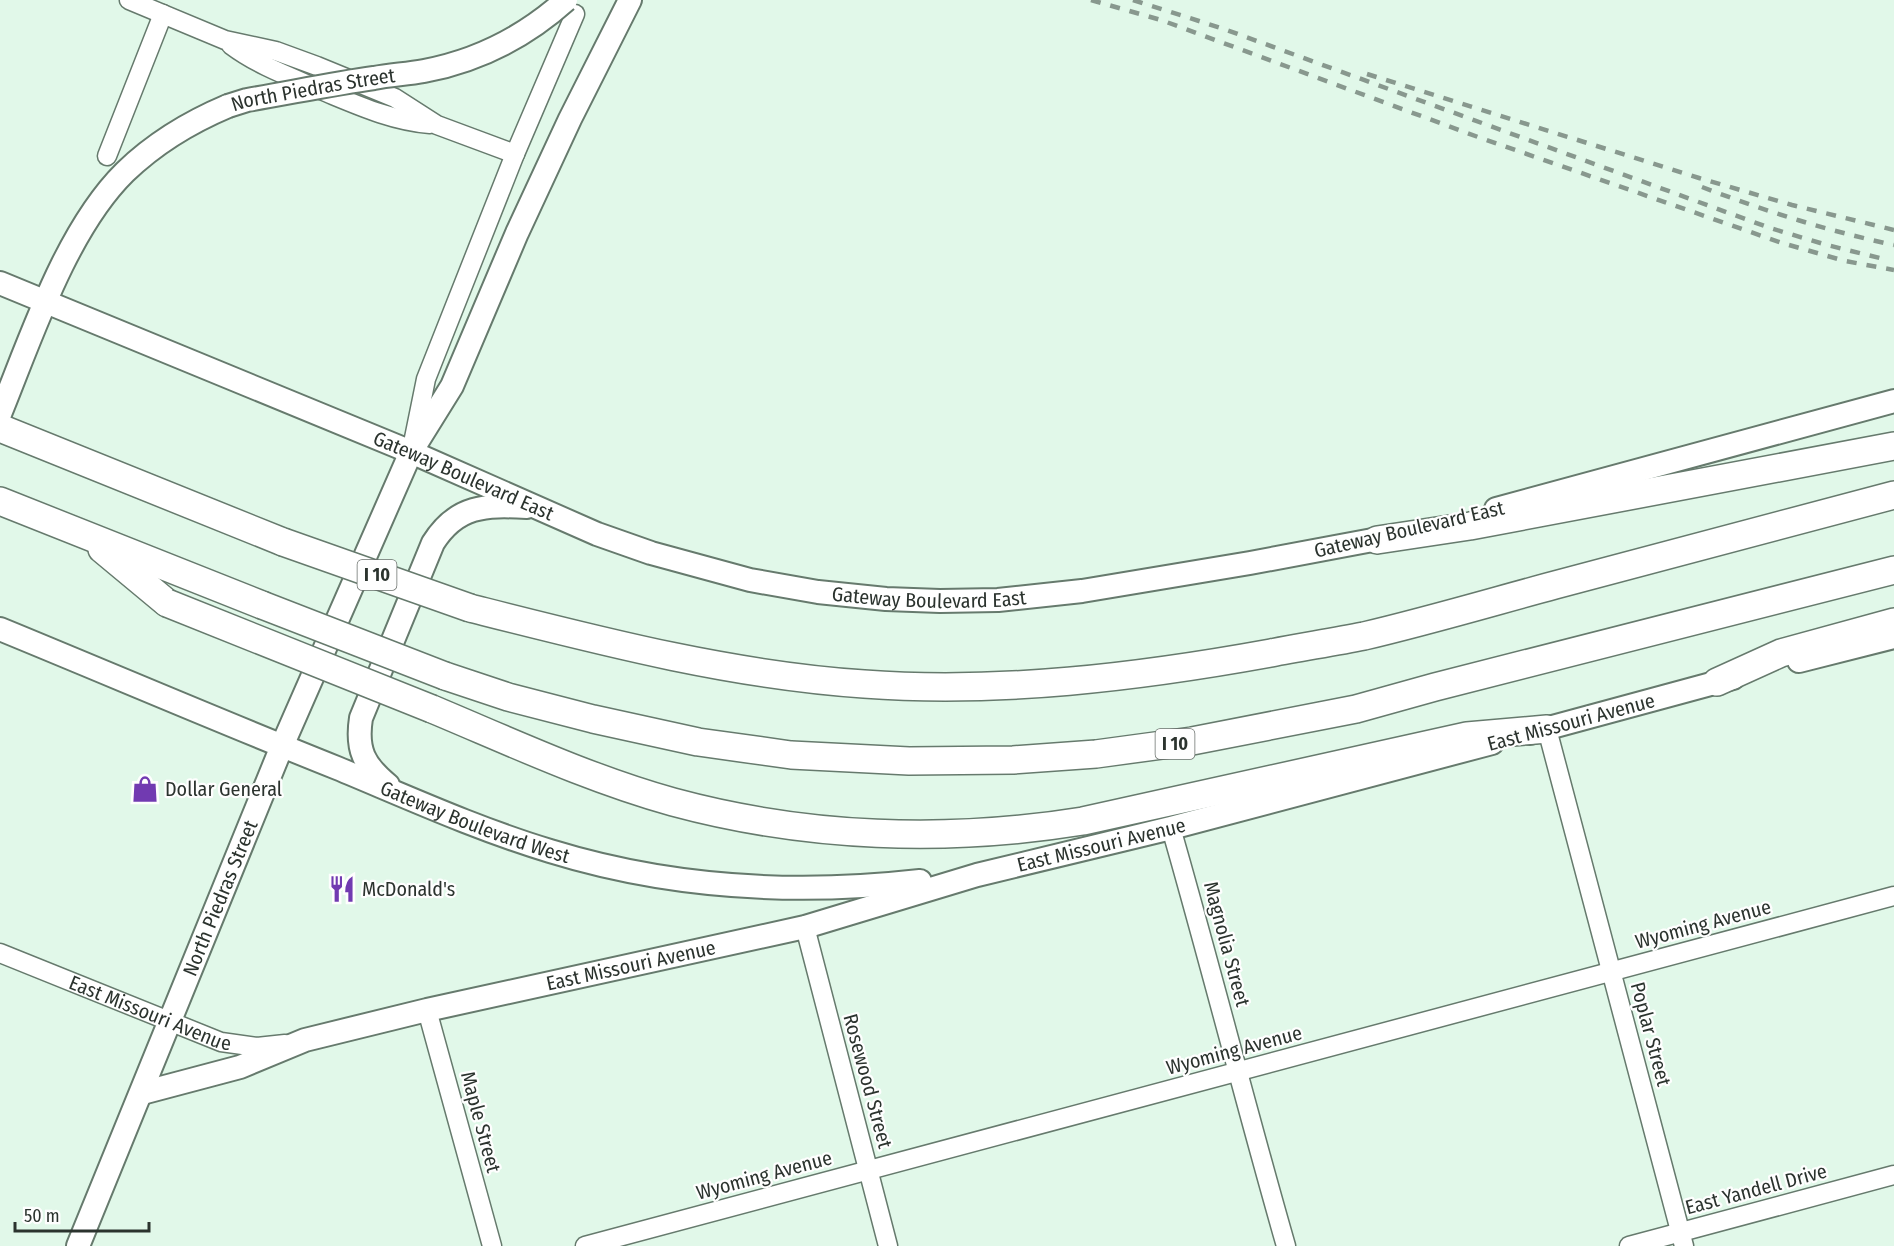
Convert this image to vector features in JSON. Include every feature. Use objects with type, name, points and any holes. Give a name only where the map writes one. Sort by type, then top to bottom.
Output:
[{"type":"highway","name":"I 10","points":[[0,428],[284,542],[470,608],[711,665],[788,677],[867,684],[946,686],[1020,684],[1124,676],[1365,636],[1894,495]]},
{"type":"highway","points":[[1377,540],[1470,526],[1894,446]]},
{"type":"highway","name":"I 10","points":[[0,501],[445,676],[508,697],[593,719],[698,741],[791,755],[909,762],[1013,760],[1072,756],[1192,741],[1356,709],[1894,570]]},
{"type":"highway","points":[[82,534],[167,603],[566,765],[674,801],[746,818],[801,827],[906,834],[1028,830],[1083,821],[1467,736],[1547,729]]},
{"type":"highway","points":[[1717,682],[1780,653],[1894,622]]},
{"type":"main road","name":"North Piedras Street","points":[[78,1246],[282,746],[411,452],[452,386],[517,234],[570,119],[630,0]]},
{"type":"main road","name":"North Piedras Street","points":[[0,414],[45,302],[87,223],[103,198],[124,173],[153,148],[203,117],[247,100],[424,71],[458,63],[495,49],[524,33],[551,14],[570,7]]},
{"type":"main road","name":"Gateway Boulevard East","points":[[0,283],[411,452],[597,534],[651,554],[750,580],[818,592],[886,599],[998,600],[1082,591],[1377,540],[1589,486],[1894,401]]},
{"type":"main road","points":[[395,792],[372,771],[359,744],[361,718],[433,543],[453,519],[467,511],[483,507],[537,508]]},
{"type":"main road","name":"Gateway Boulevard West","points":[[0,629],[454,817],[548,851],[638,873],[767,888],[850,888],[977,875]]},
{"type":"main road","name":"East Missouri Avenue","points":[[142,1093],[240,1067],[305,1040],[427,1010],[805,927],[977,875],[1172,828],[1894,637]]},
{"type":"street","points":[[129,0],[225,40],[276,51],[317,66],[395,98],[437,125],[515,154]]},
{"type":"street","name":"North Piedras Street","points":[[411,452],[426,379],[570,7]]},
{"type":"street","points":[[107,156],[164,14]]},
{"type":"street","name":"Poplar Street","points":[[1547,729],[1682,1239]]},
{"type":"street","name":"Magnolia Street","points":[[1172,828],[1286,1246]]},
{"type":"street","name":"Wyoming Avenue","points":[[585,1246],[1894,896]]},
{"type":"street","name":"Rosewood Street","points":[[805,927],[888,1246]]},
{"type":"street","name":"East Missouri Avenue","points":[[0,954],[221,1042],[239,1046],[279,1045],[305,1040]]},
{"type":"street","name":"Maple Street","points":[[427,1010],[492,1246]]},
{"type":"street","name":"East Yandell Drive","points":[[1629,1246],[1682,1239],[1894,1175]]},
{"type":"railway","points":[[1091,0],[1161,20],[1478,137],[1782,243],[1845,261],[1894,270]]},
{"type":"railway","points":[[1133,0],[1224,29],[1770,228],[1888,260]]},
{"type":"railway","points":[[1367,74],[1699,178],[1792,205],[1894,230]]},
{"type":"railway","points":[[1702,187],[1797,220],[1894,245]]},
{"type":"place","name":"Dollar General","points":[[145,789]]},
{"type":"place","name":"McDonald's","points":[[342,889]]}]
